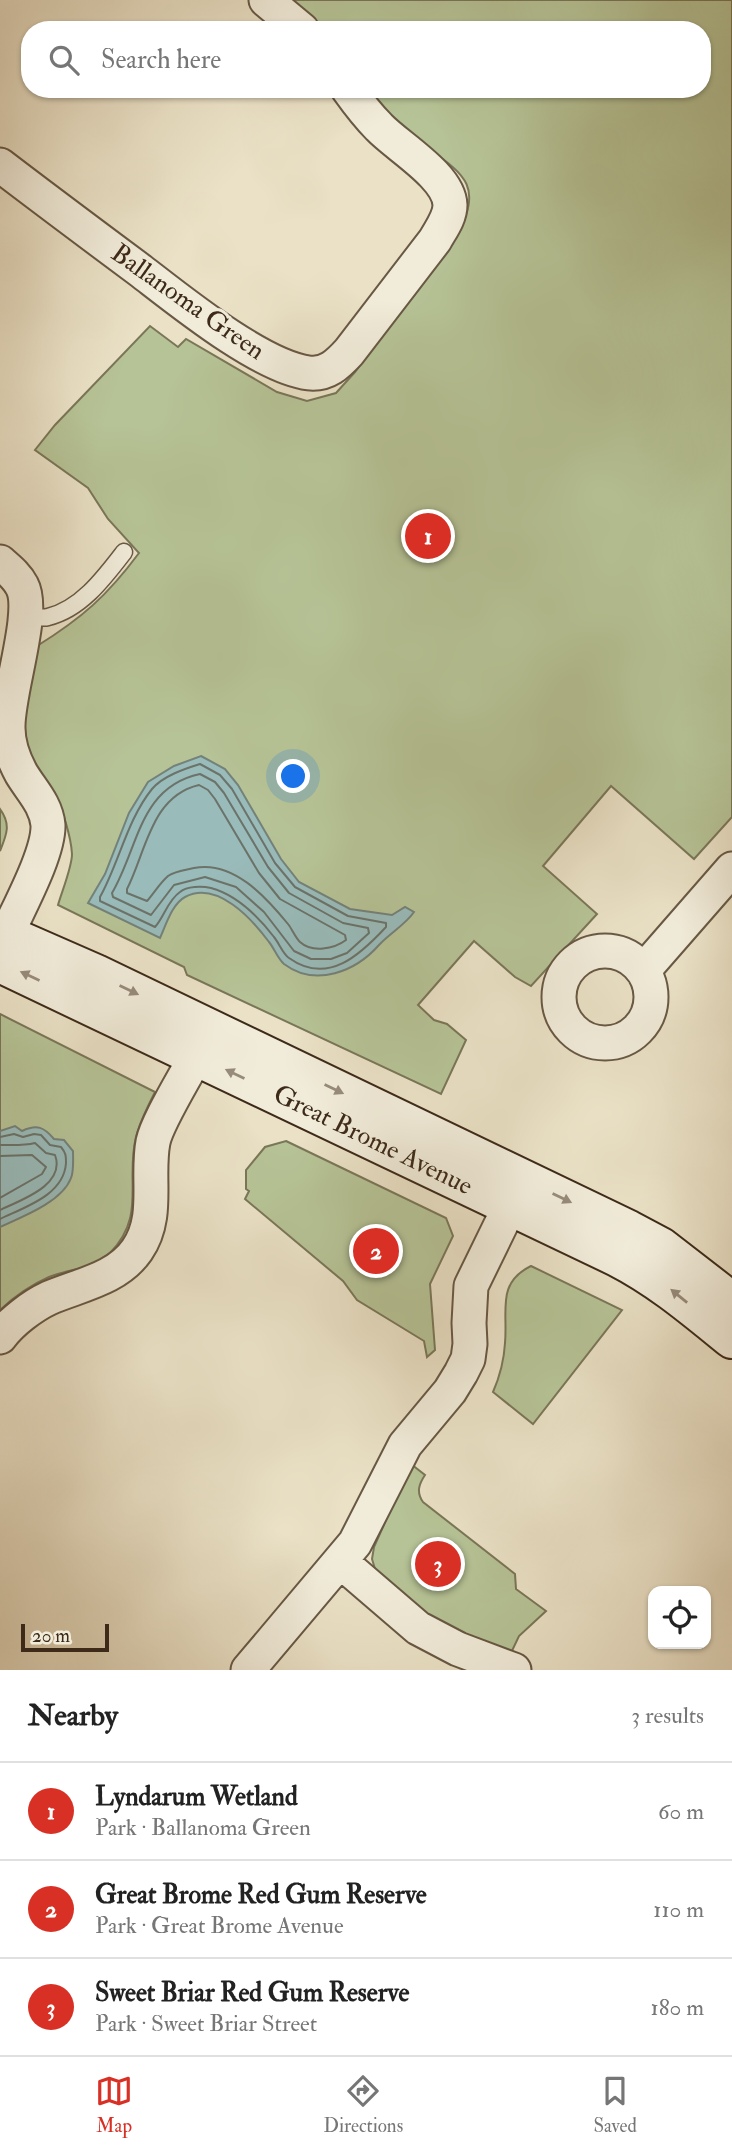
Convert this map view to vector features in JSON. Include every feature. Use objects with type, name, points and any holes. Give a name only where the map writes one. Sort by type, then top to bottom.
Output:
[{"type":"street","points":[[266,0],[291,21]]},
{"type":"street","name":"Ballanoma Green","points":[[0,165],[198,314],[244,345],[287,368],[321,373],[332,369],[349,352],[435,240],[446,221],[450,207],[444,187],[434,175],[379,127],[355,98]]},
{"type":"street","points":[[0,562],[22,586],[25,615],[8,709],[8,731],[13,755],[44,809],[48,825],[41,856],[2,945]]},
{"type":"street","points":[[643,971],[732,869]]},
{"type":"street","name":"Great Brome Avenue","points":[[2,945],[96,974],[203,1043],[517,1192],[661,1247],[732,1302]]},
{"type":"street","points":[[0,1338],[21,1316],[47,1299],[91,1283],[119,1269],[136,1252],[148,1230],[152,1204],[154,1139],[203,1043]]},
{"type":"street","points":[[248,1670],[362,1533],[405,1445],[450,1391],[461,1373],[468,1359],[470,1344],[468,1323],[471,1286],[517,1192]]},
{"type":"street","name":"Great Brome Avenue","points":[[517,1192],[648,1273],[732,1339]]},
{"type":"street","points":[[341,1561],[418,1628],[436,1640],[514,1670]]},
{"type":"lane","points":[[25,615],[45,618],[73,607],[102,580],[124,552]]},
{"type":"green space","points":[[291,0],[732,0],[732,817],[694,859],[611,786],[543,866],[597,914],[531,986],[515,977],[474,941],[418,1005],[434,1020],[447,1024],[466,1040],[441,1094],[187,975],[184,967],[58,905],[72,859],[70,839],[60,805],[33,763],[25,739],[26,699],[37,646],[93,605],[139,553],[108,519],[88,488],[35,450],[55,425],[150,326],[178,347],[186,339],[277,392],[307,401],[336,393],[355,372],[456,237],[469,203],[464,179],[456,170],[402,129],[374,98],[711,98],[711,21],[315,21]]},
{"type":"green space","points":[[0,809],[7,829],[0,851]]},
{"type":"green space","points":[[0,1014],[155,1092],[136,1137],[131,1212],[121,1240],[103,1259],[42,1280],[0,1310]]},
{"type":"green space","points":[[286,1141],[446,1218],[453,1236],[430,1284],[435,1350],[427,1357],[424,1341],[357,1300],[343,1281],[245,1199],[249,1191],[246,1189],[246,1170],[265,1147]]},
{"type":"green space","points":[[531,1266],[622,1310],[533,1424],[493,1392],[504,1356],[508,1289],[520,1273]]},
{"type":"green space","points":[[411,1464],[425,1475],[419,1488],[423,1502],[515,1574],[516,1589],[546,1611],[519,1636],[510,1655],[442,1629],[375,1569],[372,1559],[374,1547]]},
{"type":"water","points":[[201,756],[225,769],[238,785],[281,859],[299,882],[350,909],[392,915],[405,907],[414,912],[359,962],[335,973],[309,975],[284,964],[262,933],[233,904],[209,894],[197,893],[180,900],[160,938],[88,903],[105,874],[129,813],[148,782],[174,766]]},
{"type":"water","points":[[15,1126],[22,1131],[40,1128],[54,1139],[64,1140],[73,1151],[73,1172],[66,1187],[50,1201],[0,1227],[0,1131]]},
{"type":"place","name":"Lyndarum Wetland","points":[[428,536]]},
{"type":"place","name":"Great Brome Red Gum Reserve","points":[[376,1251]]},
{"type":"place","name":"Sweet Briar Red Gum Reserve","points":[[438,1564]]}]
